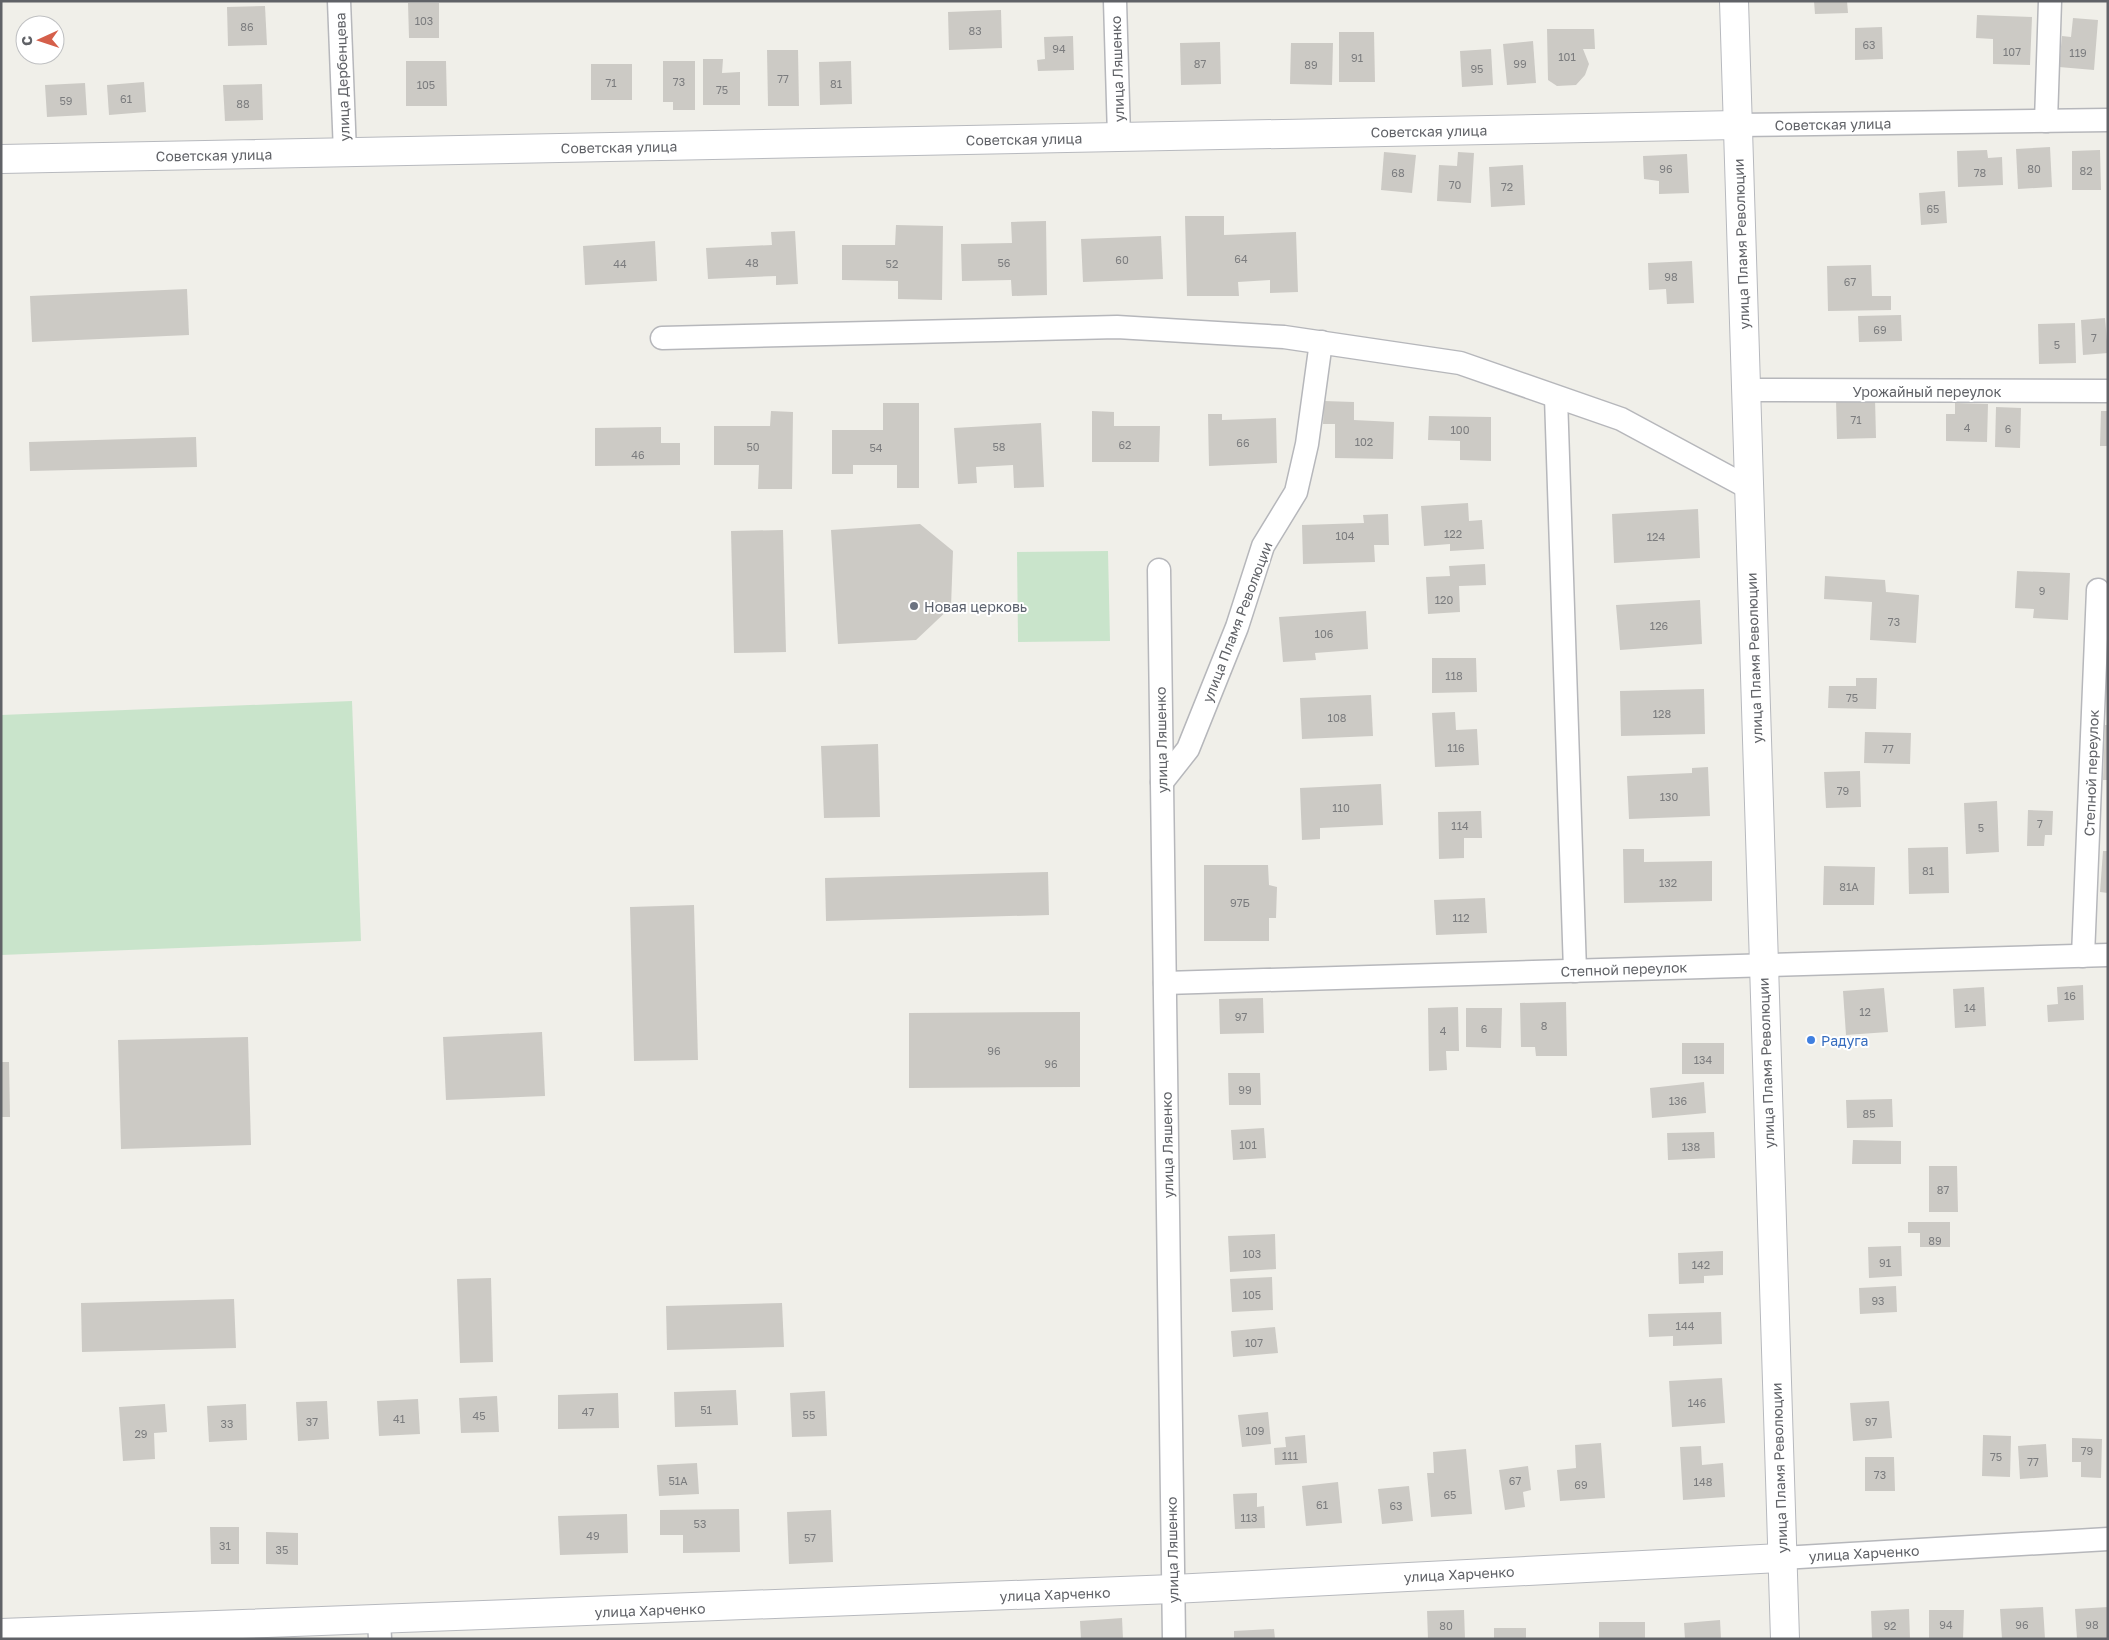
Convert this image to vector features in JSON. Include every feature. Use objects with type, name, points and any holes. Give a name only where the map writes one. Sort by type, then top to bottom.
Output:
[{"type":"street","name":"улица Дербенцева","points":[[339,1],[345,152]]},
{"type":"street","name":"улица Ляшенко","points":[[1115,1],[1119,137]]},
{"type":"street","name":"улица Пламя Революции","points":[[1734,1],[1785,1639]]},
{"type":"street","points":[[2046,121],[2050,1]]},
{"type":"street","name":"Советская улица","points":[[1,159],[1738,125],[2108,120]]},
{"type":"street","points":[[662,338],[1117,327],[1284,337],[1321,342],[1460,363],[1621,419],[1749,488]]},
{"type":"street","name":"улица Пламя Революции","points":[[1162,782],[1188,750],[1237,627],[1263,546],[1296,492],[1308,444],[1321,342]]},
{"type":"street","name":"Урожайный переулок","points":[[1746,390],[2108,391]]},
{"type":"street","points":[[1556,397],[1575,971]]},
{"type":"street","name":"улица Ляшенко","points":[[1159,570],[1174,1639]]},
{"type":"street","name":"Степной переулок","points":[[2083,956],[2098,590]]},
{"type":"street","name":"Степной переулок","points":[[1165,983],[2108,955]]},
{"type":"street","name":"улица Харченко","points":[[1,1633],[379,1630],[1782,1558],[2108,1539]]},
{"type":"green space","points":[[1108,551],[1110,641],[1018,642],[1017,552]]},
{"type":"green space","points":[[352,701],[361,941],[1,955],[1,715]]},
{"type":"building","points":[[1814,1],[1847,1],[1848,13],[1815,14]]},
{"type":"building","points":[[408,3],[439,3],[439,38],[409,38]]},
{"type":"building","points":[[265,6],[267,45],[228,46],[227,7]]},
{"type":"building","points":[[1001,10],[1002,48],[949,50],[948,12]]},
{"type":"building","points":[[1977,15],[2032,17],[2030,65],[1993,64],[1993,39],[1976,38]]},
{"type":"building","points":[[2073,18],[2098,20],[2094,70],[2059,67],[2062,36],[2071,37]]},
{"type":"building","points":[[1882,27],[1883,59],[1855,60],[1855,28]]},
{"type":"building","points":[[1547,29],[1594,29],[1595,49],[1583,49],[1589,64],[1585,75],[1576,85],[1557,86],[1548,80]]},
{"type":"building","points":[[1339,32],[1374,32],[1375,82],[1339,82]]},
{"type":"building","points":[[1073,36],[1074,70],[1038,71],[1037,60],[1045,59],[1044,37]]},
{"type":"building","points":[[1533,41],[1536,83],[1507,85],[1503,44]]},
{"type":"building","points":[[1220,42],[1221,84],[1181,85],[1180,43]]},
{"type":"building","points":[[1291,43],[1333,43],[1332,85],[1290,84]]},
{"type":"building","points":[[1491,49],[1493,85],[1462,87],[1460,51]]},
{"type":"building","points":[[767,50],[798,50],[799,106],[768,106]]},
{"type":"building","points":[[703,59],[723,59],[722,73],[740,72],[740,105],[703,105]]},
{"type":"building","points":[[406,61],[446,61],[447,106],[406,106]]},
{"type":"building","points":[[663,61],[695,61],[695,110],[673,110],[673,102],[663,102]]},
{"type":"building","points":[[851,61],[852,104],[820,105],[819,62]]},
{"type":"building","points":[[591,64],[632,64],[632,100],[591,100]]},
{"type":"building","points":[[144,82],[146,112],[109,115],[107,85]]},
{"type":"building","points":[[85,83],[87,115],[47,117],[45,85]]},
{"type":"building","points":[[262,84],[263,120],[225,121],[223,85]]},
{"type":"building","points":[[2050,147],[2052,187],[2018,189],[2016,149]]},
{"type":"building","points":[[1987,150],[1988,158],[2002,157],[2003,185],[1958,187],[1957,151]]},
{"type":"building","points":[[2100,150],[2101,190],[2072,190],[2072,151]]},
{"type":"building","points":[[1384,152],[1416,155],[1412,193],[1381,190]]},
{"type":"building","points":[[1458,152],[1474,153],[1471,203],[1437,201],[1439,165],[1457,166]]},
{"type":"building","points":[[1687,154],[1689,193],[1659,194],[1659,181],[1644,179],[1643,156]]},
{"type":"building","points":[[1523,165],[1525,205],[1491,207],[1489,167]]},
{"type":"building","points":[[1945,191],[1947,223],[1921,225],[1919,193]]},
{"type":"building","points":[[1185,216],[1224,216],[1224,235],[1296,232],[1298,292],[1270,293],[1270,280],[1238,282],[1239,296],[1187,296]]},
{"type":"building","points":[[1046,221],[1047,295],[1012,296],[1011,280],[962,281],[961,244],[1012,243],[1011,222]]},
{"type":"building","points":[[896,225],[943,226],[942,300],[898,299],[898,281],[842,280],[842,245],[895,245]]},
{"type":"building","points":[[795,231],[798,284],[776,285],[776,276],[708,279],[706,248],[772,245],[771,232]]},
{"type":"building","points":[[1161,236],[1163,279],[1083,282],[1081,239]]},
{"type":"building","points":[[655,241],[657,281],[585,285],[583,246]]},
{"type":"building","points":[[1692,261],[1694,303],[1667,304],[1666,289],[1649,290],[1648,263]]},
{"type":"building","points":[[1871,265],[1872,296],[1891,296],[1891,310],[1828,311],[1827,266]]},
{"type":"building","points":[[187,289],[189,335],[32,342],[30,296]]},
{"type":"building","points":[[1901,315],[1902,341],[1859,342],[1858,316]]},
{"type":"building","points":[[2105,318],[2108,353],[2083,355],[2081,320]]},
{"type":"building","points":[[2075,323],[2076,363],[2039,364],[2038,324]]},
{"type":"building","points":[[1875,398],[1876,438],[1837,439],[1836,399]]},
{"type":"building","points":[[1324,401],[1354,402],[1354,420],[1394,422],[1393,459],[1335,458],[1335,424],[1323,424]]},
{"type":"building","points":[[883,403],[919,403],[919,488],[897,488],[897,465],[853,465],[853,474],[832,474],[832,430],[883,430]]},
{"type":"building","points":[[1955,403],[1988,404],[1987,442],[1946,441],[1946,414],[1955,414]]},
{"type":"building","points":[[1996,407],[2021,408],[2020,448],[1995,447]]},
{"type":"building","points":[[771,411],[793,412],[792,489],[758,489],[759,465],[714,465],[714,426],[770,426]]},
{"type":"building","points":[[1092,411],[1114,412],[1114,426],[1160,426],[1159,462],[1092,462]]},
{"type":"building","points":[[2101,411],[2108,411],[2108,446],[2100,446]]},
{"type":"building","points":[[1208,414],[1222,414],[1222,420],[1276,418],[1277,463],[1209,466]]},
{"type":"building","points":[[1429,416],[1491,417],[1491,461],[1460,460],[1460,441],[1428,440]]},
{"type":"building","points":[[1041,423],[1044,487],[1014,488],[1013,465],[976,467],[977,483],[958,484],[954,428]]},
{"type":"building","points":[[661,427],[661,443],[680,443],[680,465],[595,466],[595,428]]},
{"type":"building","points":[[196,437],[197,467],[30,471],[29,442]]},
{"type":"building","points":[[1468,503],[1469,521],[1482,520],[1484,549],[1450,551],[1450,544],[1424,546],[1421,506]]},
{"type":"building","points":[[1698,509],[1700,558],[1614,563],[1612,514]]},
{"type":"building","points":[[1388,514],[1389,545],[1374,545],[1375,562],[1303,564],[1302,525],[1364,523],[1363,515]]},
{"type":"building","points":[[920,524],[953,551],[951,607],[916,640],[838,644],[831,530]]},
{"type":"building","points":[[783,530],[786,652],[734,653],[731,531]]},
{"type":"building","points":[[1485,564],[1486,585],[1459,586],[1460,612],[1428,614],[1426,577],[1450,576],[1449,566]]},
{"type":"building","points":[[2017,571],[2070,573],[2068,620],[2033,618],[2034,609],[2015,608]]},
{"type":"building","points":[[1825,576],[1885,580],[1886,592],[1919,595],[1916,643],[1870,640],[1872,602],[1824,599]]},
{"type":"building","points":[[1700,600],[1702,644],[1620,650],[1616,605]]},
{"type":"building","points":[[1366,611],[1368,649],[1315,653],[1316,660],[1283,662],[1279,617]]},
{"type":"building","points":[[1432,658],[1476,658],[1477,692],[1432,693]]},
{"type":"building","points":[[1856,678],[1877,678],[1876,709],[1828,708],[1829,686],[1856,686]]},
{"type":"building","points":[[1704,689],[1705,734],[1621,736],[1620,691]]},
{"type":"building","points":[[1371,695],[1373,736],[1302,739],[1300,698]]},
{"type":"building","points":[[1455,712],[1456,730],[1477,729],[1479,765],[1435,767],[1432,713]]},
{"type":"building","points":[[2105,725],[2108,725],[2108,780],[2103,780]]},
{"type":"building","points":[[1865,732],[1911,733],[1910,764],[1864,763]]},
{"type":"building","points":[[878,744],[880,817],[824,818],[821,746]]},
{"type":"building","points":[[1708,767],[1710,816],[1629,819],[1627,776],[1692,773],[1692,768]]},
{"type":"building","points":[[1860,771],[1861,807],[1826,808],[1824,772]]},
{"type":"building","points":[[1381,784],[1383,825],[1320,828],[1320,839],[1302,840],[1300,788]]},
{"type":"building","points":[[1997,801],[1999,852],[1966,854],[1964,803]]},
{"type":"building","points":[[2028,810],[2053,811],[2052,835],[2045,835],[2044,846],[2027,846]]},
{"type":"building","points":[[1481,811],[1482,838],[1464,838],[1464,858],[1439,859],[1438,812]]},
{"type":"building","points":[[1948,847],[1949,893],[1909,894],[1908,848]]},
{"type":"building","points":[[1623,849],[1644,849],[1644,862],[1712,861],[1712,901],[1624,903]]},
{"type":"building","points":[[2103,851],[2108,851],[2108,893],[2100,892]]},
{"type":"building","points":[[1204,865],[1268,865],[1269,885],[1277,887],[1276,918],[1269,918],[1269,941],[1204,941]]},
{"type":"building","points":[[1824,866],[1875,867],[1874,905],[1823,905]]},
{"type":"building","points":[[1048,872],[1049,915],[826,921],[825,878]]},
{"type":"building","points":[[1485,898],[1487,933],[1436,935],[1434,900]]},
{"type":"building","points":[[694,905],[698,1060],[634,1061],[630,907]]},
{"type":"building","points":[[2083,985],[2084,1020],[2048,1022],[2047,1005],[2058,1004],[2057,987]]},
{"type":"building","points":[[1984,987],[1986,1026],[1955,1028],[1953,989]]},
{"type":"building","points":[[1884,988],[1888,1032],[1846,1035],[1843,991]]},
{"type":"building","points":[[1263,998],[1264,1033],[1220,1034],[1219,999]]},
{"type":"building","points":[[1566,1002],[1567,1056],[1536,1056],[1535,1047],[1521,1047],[1520,1003]]},
{"type":"building","points":[[1458,1007],[1459,1051],[1446,1051],[1447,1070],[1429,1071],[1428,1008]]},
{"type":"building","points":[[1466,1008],[1502,1008],[1501,1048],[1466,1047]]},
{"type":"building","points":[[1080,1012],[1080,1087],[909,1088],[909,1013]]},
{"type":"building","points":[[542,1032],[545,1096],[446,1100],[443,1037]]},
{"type":"building","points":[[248,1037],[251,1145],[121,1149],[118,1040]]},
{"type":"building","points":[[1682,1043],[1724,1043],[1724,1074],[1682,1074]]},
{"type":"building","points":[[1,1062],[9,1062],[10,1117],[1,1117]]},
{"type":"building","points":[[1228,1073],[1260,1073],[1261,1105],[1229,1105]]},
{"type":"building","points":[[1704,1082],[1706,1113],[1652,1118],[1650,1088]]},
{"type":"building","points":[[1892,1099],[1893,1127],[1847,1128],[1846,1100]]},
{"type":"building","points":[[1264,1128],[1266,1158],[1233,1160],[1231,1130]]},
{"type":"building","points":[[1714,1132],[1715,1158],[1668,1160],[1667,1133]]},
{"type":"building","points":[[1853,1140],[1901,1141],[1901,1164],[1852,1164]]},
{"type":"building","points":[[1929,1166],[1957,1166],[1958,1212],[1929,1212]]},
{"type":"building","points":[[1908,1222],[1950,1222],[1950,1247],[1920,1247],[1920,1233],[1908,1233]]},
{"type":"building","points":[[1275,1234],[1276,1269],[1230,1272],[1228,1236]]},
{"type":"building","points":[[1901,1246],[1902,1276],[1869,1278],[1868,1247]]},
{"type":"building","points":[[1723,1251],[1723,1275],[1704,1276],[1704,1283],[1679,1284],[1678,1253]]},
{"type":"building","points":[[1272,1277],[1273,1310],[1232,1312],[1230,1279]]},
{"type":"building","points":[[491,1278],[493,1362],[460,1363],[457,1279]]},
{"type":"building","points":[[1896,1286],[1897,1312],[1860,1314],[1859,1288]]},
{"type":"building","points":[[234,1299],[236,1348],[82,1352],[81,1303]]},
{"type":"building","points":[[782,1303],[784,1347],[667,1350],[666,1306]]},
{"type":"building","points":[[1721,1312],[1722,1344],[1673,1346],[1673,1336],[1649,1337],[1648,1314]]},
{"type":"building","points":[[1275,1327],[1278,1353],[1233,1357],[1231,1331]]},
{"type":"building","points":[[1722,1378],[1725,1423],[1672,1427],[1669,1381]]},
{"type":"building","points":[[736,1390],[738,1425],[675,1427],[674,1392]]},
{"type":"building","points":[[825,1391],[827,1436],[792,1437],[790,1393]]},
{"type":"building","points":[[618,1393],[619,1428],[558,1429],[558,1395]]},
{"type":"building","points":[[497,1396],[499,1432],[461,1433],[459,1398]]},
{"type":"building","points":[[418,1399],[420,1434],[379,1436],[377,1401]]},
{"type":"building","points":[[327,1401],[329,1439],[298,1441],[296,1402]]},
{"type":"building","points":[[1889,1401],[1892,1438],[1853,1441],[1850,1403]]},
{"type":"building","points":[[165,1404],[167,1432],[154,1433],[155,1459],[123,1461],[119,1407]]},
{"type":"building","points":[[246,1404],[247,1440],[209,1442],[207,1406]]},
{"type":"building","points":[[1268,1412],[1271,1444],[1242,1447],[1238,1415]]},
{"type":"building","points":[[1305,1435],[1307,1463],[1275,1465],[1274,1448],[1286,1447],[1285,1437]]},
{"type":"building","points":[[1983,1435],[2011,1436],[2010,1477],[1982,1476]]},
{"type":"building","points":[[2072,1438],[2102,1439],[2101,1478],[2081,1477],[2081,1462],[2072,1462]]},
{"type":"building","points":[[1601,1443],[1605,1498],[1560,1501],[1557,1470],[1576,1468],[1575,1445]]},
{"type":"building","points":[[2046,1444],[2048,1477],[2020,1479],[2018,1446]]},
{"type":"building","points":[[1701,1446],[1702,1465],[1723,1463],[1725,1497],[1683,1500],[1680,1447]]},
{"type":"building","points":[[1466,1449],[1472,1514],[1431,1517],[1427,1473],[1434,1473],[1433,1452]]},
{"type":"building","points":[[1865,1457],[1894,1457],[1895,1491],[1865,1491]]},
{"type":"building","points":[[697,1463],[699,1494],[659,1496],[657,1465]]},
{"type":"building","points":[[1528,1466],[1531,1490],[1523,1492],[1525,1507],[1505,1510],[1499,1470]]},
{"type":"building","points":[[1338,1482],[1342,1523],[1306,1526],[1302,1486]]},
{"type":"building","points":[[1409,1486],[1413,1521],[1382,1524],[1378,1489]]},
{"type":"building","points":[[1257,1493],[1257,1507],[1264,1506],[1265,1528],[1235,1529],[1233,1494]]},
{"type":"building","points":[[739,1509],[740,1552],[683,1553],[683,1535],[660,1535],[660,1510]]},
{"type":"building","points":[[831,1510],[833,1562],[789,1564],[787,1512]]},
{"type":"building","points":[[627,1514],[628,1553],[560,1555],[558,1516]]},
{"type":"building","points":[[210,1527],[239,1527],[239,1564],[211,1564]]},
{"type":"building","points":[[266,1532],[298,1533],[298,1565],[266,1564]]},
{"type":"building","points":[[2043,1607],[2045,1639],[2002,1639],[2000,1609]]},
{"type":"building","points":[[2108,1607],[2108,1639],[2077,1639],[2075,1609]]},
{"type":"building","points":[[1909,1609],[1910,1639],[1872,1639],[1871,1611]]},
{"type":"building","points":[[1464,1610],[1465,1639],[1428,1639],[1427,1611]]},
{"type":"building","points":[[1929,1610],[1964,1610],[1963,1639],[1929,1639]]},
{"type":"building","points":[[1122,1618],[1123,1639],[1081,1639],[1080,1621]]},
{"type":"building","points":[[1720,1620],[1721,1639],[1685,1639],[1684,1623]]},
{"type":"building","points":[[1599,1622],[1645,1622],[1645,1639],[1599,1639]]},
{"type":"building","points":[[1494,1628],[1526,1628],[1526,1639],[1494,1639]]},
{"type":"building","points":[[1274,1629],[1275,1639],[1234,1639],[1234,1631]]},
{"type":"place","name":"Новая церковь","points":[[914,606]]},
{"type":"place","name":"Радуга","points":[[1811,1040]]}]
